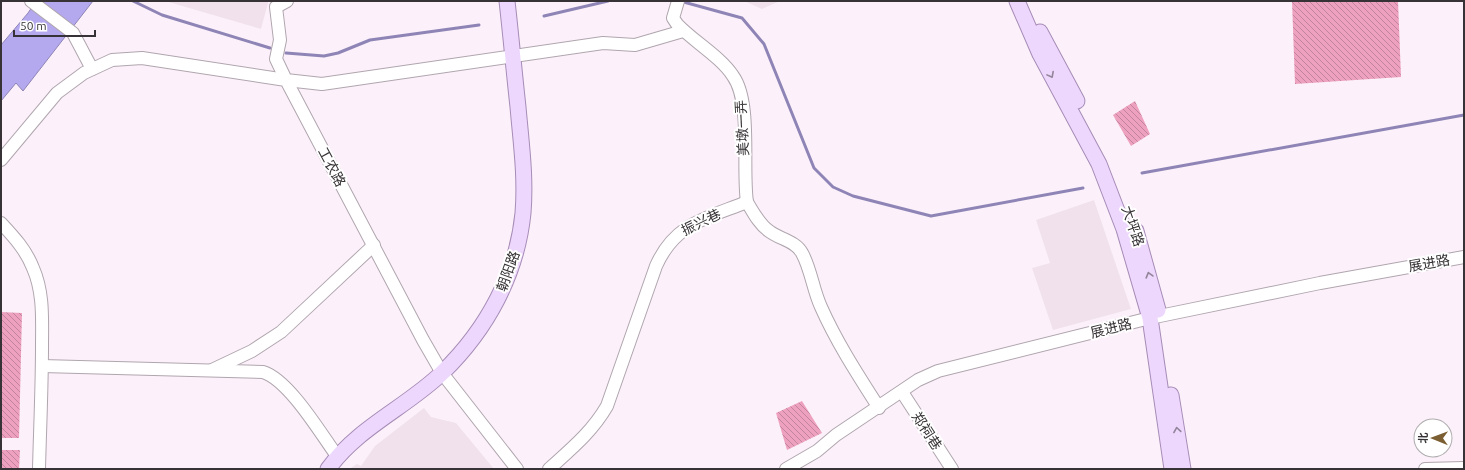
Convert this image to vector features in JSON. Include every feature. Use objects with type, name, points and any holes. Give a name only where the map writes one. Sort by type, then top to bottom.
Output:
[{"type":"main road","name":"朝阳路","points":[[328,469],[356,437],[423,389],[442,373],[474,338],[491,312],[509,274],[518,245],[523,213],[523,178],[507,1]]},
{"type":"main road","points":[[1017,1],[1040,54],[1103,162]]},
{"type":"main road","name":"大坪路","points":[[1028,1],[1045,42],[1116,191],[1127,236],[1154,317]]},
{"type":"main road","points":[[1154,317],[1172,469]]},
{"type":"main road","points":[[1154,317],[1183,469]]},
{"type":"street","points":[[30,1],[74,33],[92,69]]},
{"type":"street","name":"工农路","points":[[287,1],[276,7],[280,40],[276,59],[286,80],[423,340],[442,373],[517,469]]},
{"type":"street","name":"美墩一弄","points":[[677,6],[674,21],[730,71],[737,82],[744,110],[744,168],[747,202]]},
{"type":"street","points":[[1,160],[46,104],[63,88],[92,69],[112,60],[135,58],[322,84],[603,43],[635,45],[683,30]]},
{"type":"street","points":[[747,202],[759,221],[768,231],[794,244],[802,253],[828,324],[838,343],[879,408]]},
{"type":"street","name":"振兴巷","points":[[549,469],[583,440],[598,421],[607,406],[656,266],[666,247],[676,235],[689,226],[747,202]]},
{"type":"street","points":[[1,223],[21,246],[31,262],[38,283],[42,308],[39,469]]},
{"type":"street","points":[[209,372],[252,351],[281,332],[374,245]]},
{"type":"street","name":"展进路","points":[[786,469],[817,451],[836,435],[879,408],[918,380],[938,371],[1154,317],[1320,283],[1464,256]]},
{"type":"street","points":[[42,366],[209,372],[258,372],[272,376],[288,390],[338,456]]},
{"type":"street","name":"郑祠巷","points":[[902,392],[952,469]]},
{"type":"street","points":[[1425,469],[1464,468]]},
{"type":"shaded area","points":[[36,1],[93,1],[23,91],[16,83],[1,101],[1,45],[28,13]]},
{"type":"shaded area","points":[[165,1],[268,1],[268,3],[261,29]]},
{"type":"shaded area","points":[[744,1],[780,1],[762,9]]},
{"type":"shaded area","points":[[1094,200],[1131,309],[1053,330],[1032,268],[1050,263],[1036,220]]},
{"type":"shaded area","points":[[424,408],[431,417],[456,423],[494,469],[349,469],[357,464],[361,466],[375,446]]},
{"type":"building","points":[[1292,1],[1398,1],[1401,77],[1295,84]]},
{"type":"building","points":[[1135,101],[1150,134],[1131,146],[1113,115]]},
{"type":"building","points":[[1,312],[22,313],[19,438],[1,438]]},
{"type":"building","points":[[802,401],[822,433],[787,450],[776,413]]},
{"type":"building","points":[[1,450],[20,450],[19,469],[1,469]]},
{"type":"waterway","points":[[133,1],[162,15],[270,48]]},
{"type":"waterway","points":[[544,16],[608,1]]},
{"type":"waterway","points":[[680,1],[742,18],[764,44],[814,168],[833,187],[853,196],[931,216],[1083,188]]},
{"type":"waterway","points":[[286,53],[324,56],[338,53],[370,40],[479,25]]},
{"type":"waterway","points":[[1142,173],[1464,115]]}]
